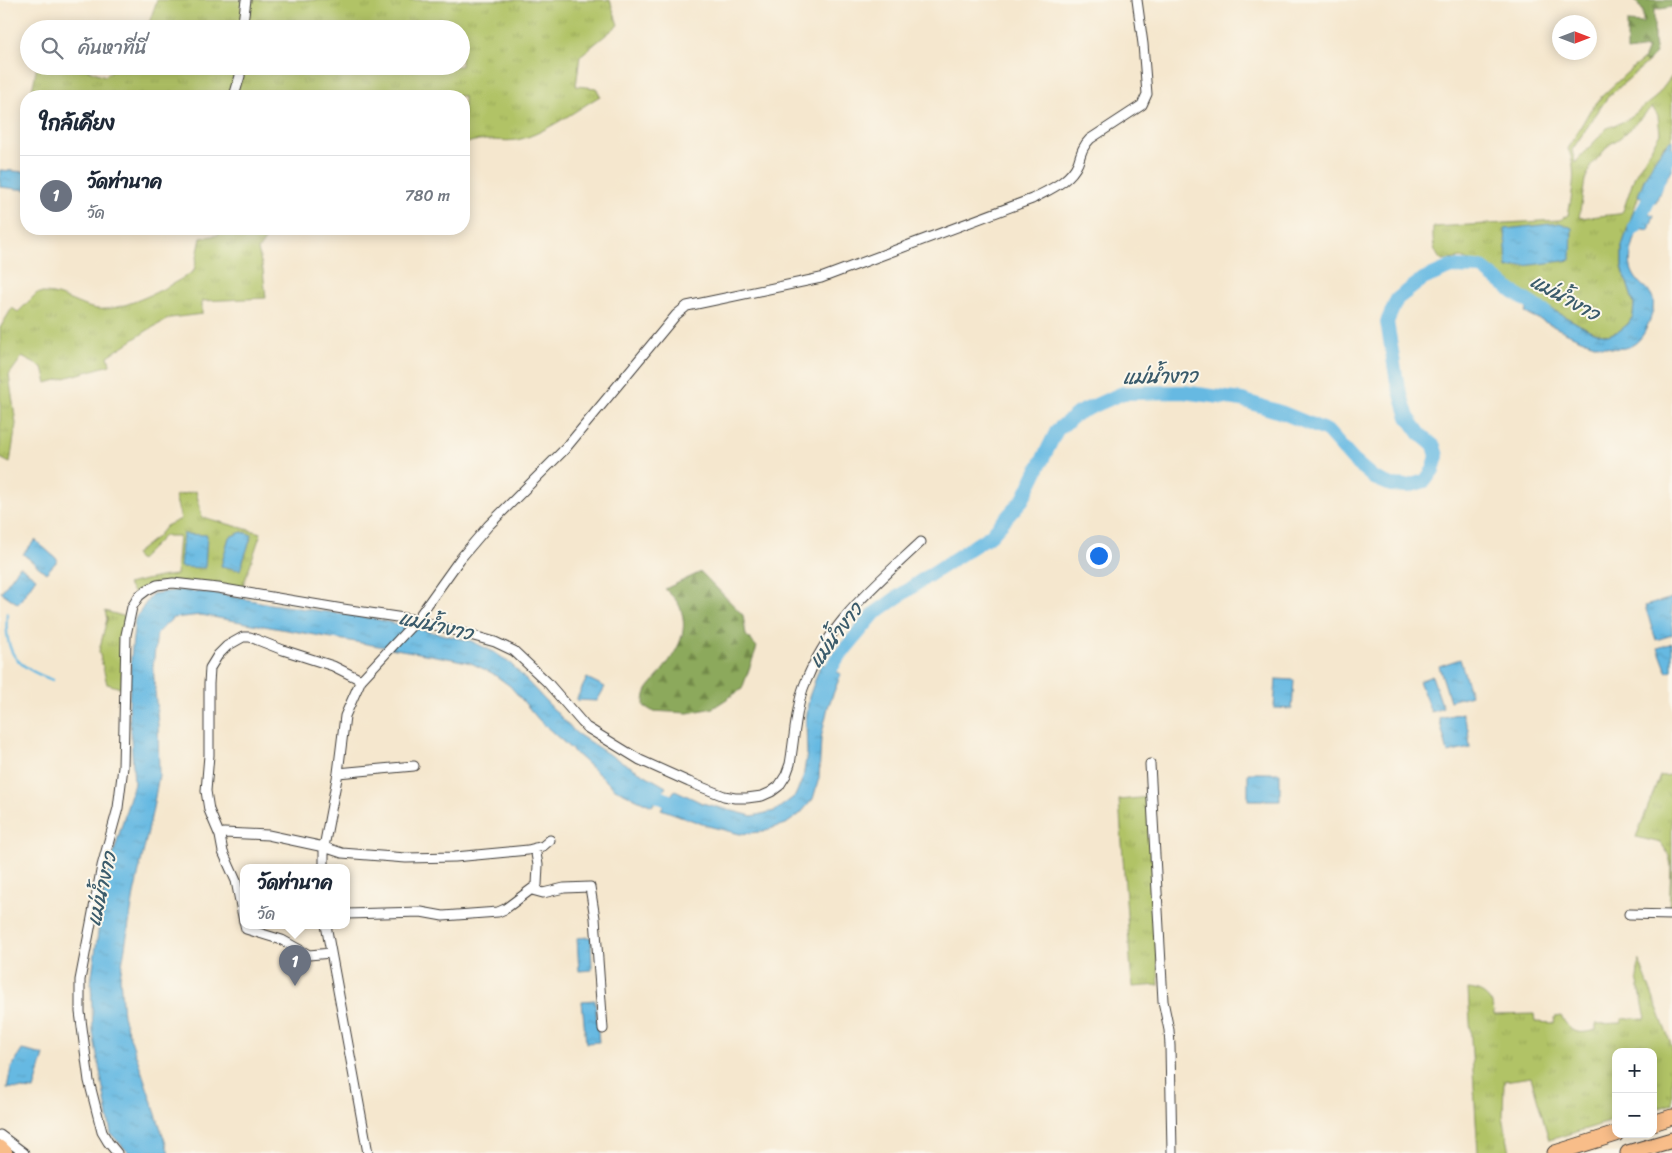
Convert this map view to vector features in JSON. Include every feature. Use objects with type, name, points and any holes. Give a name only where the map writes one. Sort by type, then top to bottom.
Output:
[{"type":"highway","points":[[1657,1122],[1672,1117]]},
{"type":"highway","points":[[1555,1153],[1612,1135]]},
{"type":"highway","points":[[1628,1153],[1672,1140]]},
{"type":"street","points":[[243,20],[246,0]]},
{"type":"street","points":[[324,864],[324,847],[338,773],[345,716],[361,680],[416,621],[460,559],[488,526],[565,448],[676,315],[687,306],[822,278],[1032,199],[1060,183],[1071,174],[1078,164],[1084,145],[1090,139],[1142,105],[1146,100],[1143,44],[1137,0]]},
{"type":"street","points":[[236,90],[240,75]]},
{"type":"street","points":[[117,1153],[102,1132],[89,1081],[79,997],[80,980],[102,866],[118,808],[124,767],[126,635],[132,608],[139,596],[157,585],[173,583],[218,588],[416,621],[495,642],[507,647],[547,682],[559,694],[580,722],[640,760],[724,796],[735,798],[762,796],[779,786],[790,764],[802,692],[826,641],[859,600],[921,542]]},
{"type":"street","points":[[240,902],[236,881],[223,852],[220,836],[209,810],[206,791],[209,755],[210,668],[218,655],[227,646],[243,637],[250,637],[333,666],[361,680]]},
{"type":"street","points":[[1150,764],[1162,992],[1170,1046],[1172,1153]]},
{"type":"street","points":[[338,773],[414,766]]},
{"type":"street","points":[[220,836],[224,833],[268,835],[324,847],[342,853],[406,858],[455,857],[535,848],[544,846],[550,840]]},
{"type":"street","points":[[350,914],[422,912],[443,916],[498,912],[537,885],[538,865],[535,848]]},
{"type":"street","points":[[532,890],[544,894],[564,888],[590,887],[595,918],[602,1029]]},
{"type":"street","points":[[1629,914],[1672,915]]},
{"type":"street","points":[[246,929],[282,940],[309,955],[331,953]]},
{"type":"street","points":[[327,929],[368,1153]]},
{"type":"street","points":[[0,1134],[24,1153]]},
{"type":"green space","points":[[157,0],[610,0],[618,25],[580,56],[576,86],[596,88],[600,96],[540,132],[521,139],[507,141],[484,140],[470,142],[470,90],[32,90],[35,75],[470,75],[470,20],[150,20]]},
{"type":"green space","points":[[1635,0],[1672,0],[1672,7],[1654,10],[1656,54],[1648,62],[1643,60],[1648,48],[1627,51],[1627,22],[1643,23],[1643,11]]},
{"type":"green space","points":[[1643,60],[1648,62],[1607,98],[1572,150],[1575,163],[1607,128],[1625,121],[1656,97],[1672,76],[1672,139],[1663,147],[1644,179],[1622,246],[1622,267],[1634,304],[1633,316],[1628,324],[1619,331],[1608,335],[1593,332],[1533,299],[1485,266],[1461,258],[1442,261],[1435,249],[1433,227],[1560,220],[1568,215],[1573,165],[1568,149],[1589,112],[1602,96]],"holes":[[[1652,107],[1658,116],[1660,133],[1635,175],[1623,211],[1619,214],[1579,218],[1585,180],[1591,166],[1609,145],[1621,137]]]},
{"type":"green space","points":[[218,235],[269,235],[258,250],[263,270],[266,298],[202,301],[202,314],[170,318],[148,330],[108,356],[110,365],[47,383],[43,368],[22,357],[9,375],[16,424],[10,463],[0,458],[0,328],[12,308],[18,312],[37,293],[55,294],[97,309],[108,309],[134,302],[161,290],[194,271],[201,238]]},
{"type":"green space","points":[[196,491],[202,517],[261,533],[242,589],[152,584],[142,588],[135,595],[127,584],[176,575],[179,536],[164,536],[139,561],[135,554],[157,537],[166,526],[181,519],[175,496]]},
{"type":"green space","points":[[701,572],[743,615],[746,635],[757,647],[742,689],[713,708],[688,713],[652,711],[644,706],[646,692],[675,652],[682,635],[683,626],[680,607],[665,589]]},
{"type":"green space","points":[[105,611],[126,617],[121,688],[107,684],[99,651],[107,619]]},
{"type":"green space","points":[[1672,775],[1672,909],[1669,909],[1671,866],[1669,855],[1661,843],[1636,837],[1660,776]]},
{"type":"green space","points":[[1149,797],[1159,985],[1132,987],[1119,800]]},
{"type":"green space","points":[[1639,960],[1672,1047],[1672,1104],[1657,1109],[1657,1048],[1612,1048],[1612,1121],[1549,1140],[1531,1077],[1504,1081],[1503,1116],[1510,1153],[1478,1153],[1468,989],[1478,991],[1487,996],[1492,1004],[1494,1015],[1534,1014],[1535,1022],[1554,1023],[1555,1017],[1561,1016],[1571,1029],[1579,1032],[1589,1032],[1596,1030],[1596,1024],[1622,1023],[1622,1019],[1646,1018],[1637,978]]},
{"type":"water","points":[[1672,139],[1672,170],[1663,183],[1656,202],[1638,196],[1651,166]]},
{"type":"water","points":[[0,170],[20,172],[20,189],[0,187]]},
{"type":"water","points":[[1634,209],[1654,215],[1649,230],[1638,228],[1630,262],[1634,276],[1651,294],[1653,299],[1653,311],[1638,341],[1625,348],[1602,346],[1574,336],[1525,313],[1533,299],[1593,332],[1608,335],[1619,331],[1628,324],[1633,316],[1634,304],[1622,267],[1622,246]]},
{"type":"water","points":[[1560,223],[1572,228],[1571,260],[1507,268],[1505,229]]},
{"type":"water","points":[[242,532],[252,535],[240,570],[221,566],[229,537]]},
{"type":"water","points":[[183,534],[207,535],[205,568],[180,567]]},
{"type":"water","points":[[35,540],[58,560],[46,573],[23,554]]},
{"type":"water","points":[[20,566],[36,578],[18,604],[1,592]]},
{"type":"water","points":[[179,590],[220,594],[270,604],[371,618],[471,641],[494,652],[511,664],[576,733],[666,787],[652,806],[615,789],[540,721],[510,686],[492,673],[471,663],[201,615],[173,618],[157,633],[153,666],[158,725],[159,775],[134,894],[120,977],[123,1016],[169,1153],[129,1153],[111,1134],[93,1032],[91,982],[105,883],[134,783],[129,707],[135,619],[152,594]]},
{"type":"water","points":[[1672,598],[1672,635],[1656,640],[1645,606]]},
{"type":"water","points":[[1672,643],[1672,670],[1667,672],[1658,648]]},
{"type":"water","points":[[1460,659],[1471,695],[1450,701],[1439,666]]},
{"type":"water","points":[[821,663],[841,674],[828,707],[821,738],[819,778],[813,799],[800,814],[786,824],[759,832],[740,834],[708,826],[661,809],[675,790],[702,803],[752,816],[775,811],[795,796],[803,778],[807,753],[806,721],[809,697]]},
{"type":"water","points":[[1432,676],[1443,708],[1431,712],[1419,681]]},
{"type":"water","points":[[587,678],[605,687],[597,701],[576,700]]},
{"type":"water","points":[[1276,679],[1294,680],[1292,709],[1274,708]]},
{"type":"water","points":[[1462,713],[1468,729],[1470,748],[1448,753],[1439,718]]},
{"type":"water","points":[[1248,773],[1280,773],[1280,800],[1248,800]]},
{"type":"water","points":[[591,937],[592,970],[579,971],[577,938]]},
{"type":"water","points":[[595,1000],[599,1042],[586,1043],[582,1001]]},
{"type":"water","points":[[22,1050],[44,1055],[34,1090],[7,1088],[11,1068]]},
{"type":"waterway","name":"แม่น้ำงาว","points":[[1635,227],[1668,159],[1672,155]]},
{"type":"waterway","name":"แม่น้ำงาว","points":[[822,685],[836,660],[875,613],[991,535],[1023,499],[1057,430],[1078,413],[1123,393],[1183,392],[1242,400],[1283,413],[1327,431],[1353,460],[1374,478],[1391,485],[1408,486],[1425,481],[1433,470],[1437,456],[1434,446],[1420,434],[1408,417],[1397,382],[1387,322],[1397,299],[1423,279],[1451,267],[1482,268],[1513,292],[1546,313]]},
{"type":"waterway","points":[[7,613],[8,639],[10,649],[15,657],[30,670],[53,680]]},
{"type":"waterway","name":"แม่น้ำงาว","points":[[644,789],[683,808]]},
{"type":"place","name":"วัดท่านาค","points":[[295,986]]}]
